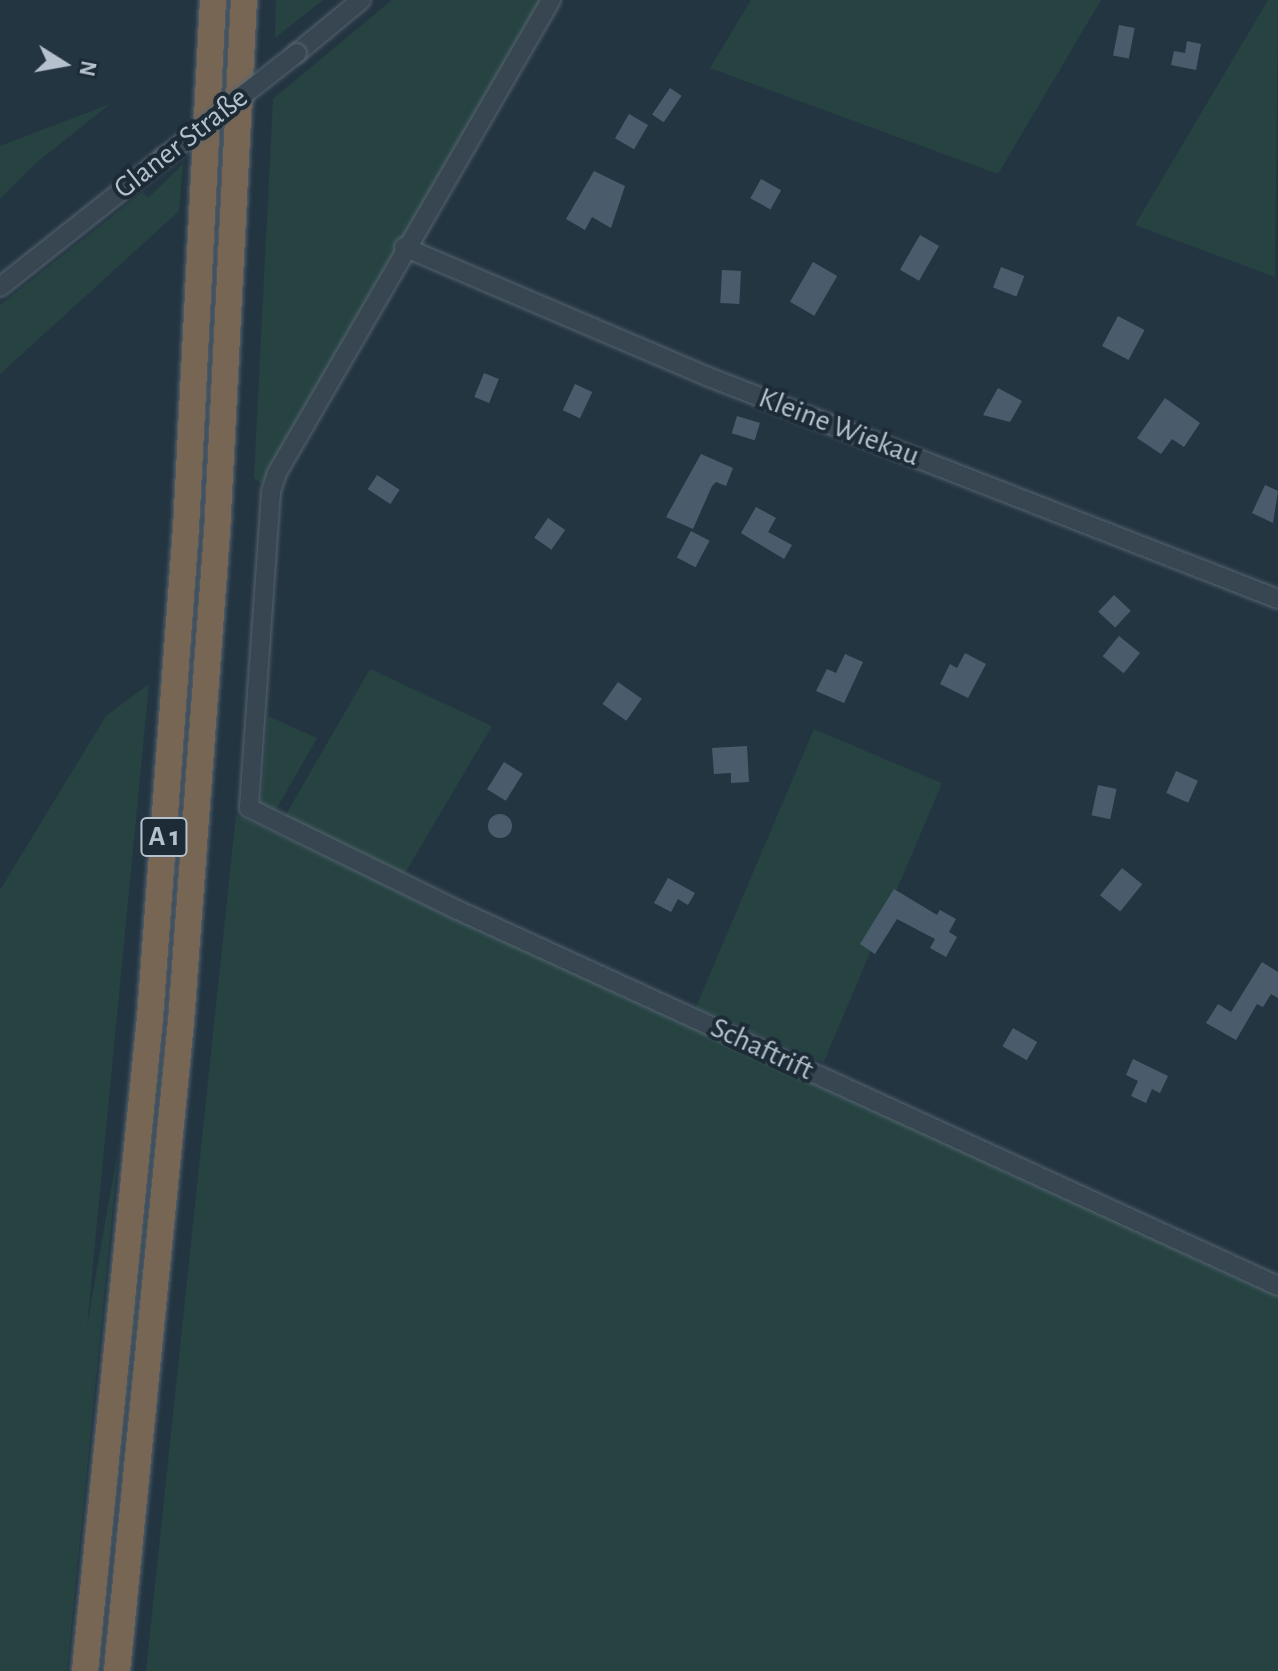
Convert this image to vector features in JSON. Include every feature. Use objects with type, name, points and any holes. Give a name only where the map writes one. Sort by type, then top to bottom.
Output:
[{"type":"highway","name":"A 1","points":[[85,1671],[150,1018],[186,529],[213,0]]},
{"type":"highway","name":"A 1","points":[[117,1671],[181,1022],[217,534],[244,0]]},
{"type":"street","name":"Glaner Straße","points":[[0,287],[361,0]]},
{"type":"street","points":[[404,247],[551,0]]},
{"type":"street","name":"Kleine Wiekau","points":[[404,247],[706,376],[1278,599]]},
{"type":"street","name":"Schaftrift","points":[[404,247],[271,492],[249,808],[451,907],[1278,1286]]},
{"type":"green space","points":[[276,0],[323,0],[275,38]]},
{"type":"green space","points":[[392,0],[541,0],[262,484],[254,478],[273,99]]},
{"type":"green space","points":[[751,0],[1101,0],[998,174],[710,68]]},
{"type":"green space","points":[[1268,0],[1278,0],[1275,277],[1135,225]]},
{"type":"green space","points":[[110,104],[36,163],[0,199],[0,146]]},
{"type":"green space","points":[[183,164],[179,211],[0,374],[0,305],[143,192],[148,198]]},
{"type":"green space","points":[[370,669],[492,726],[405,873],[284,818]]},
{"type":"green space","points":[[149,684],[87,1326],[119,1144],[67,1671],[0,1671],[0,890],[106,716]]},
{"type":"green space","points":[[268,716],[317,738],[274,813],[261,808]]},
{"type":"green space","points":[[814,729],[942,783],[824,1062],[696,1008]]},
{"type":"green space","points":[[236,815],[1278,1294],[1278,1671],[146,1671]]},
{"type":"building","points":[[1119,25],[1135,28],[1129,58],[1113,55]]},
{"type":"building","points":[[1187,41],[1201,44],[1196,70],[1171,65],[1174,51],[1185,53]]},
{"type":"building","points":[[670,88],[682,96],[664,122],[652,115]]},
{"type":"building","points":[[629,114],[648,125],[634,149],[615,138]]},
{"type":"building","points":[[594,171],[625,186],[611,228],[592,217],[585,230],[566,219]]},
{"type":"building","points":[[761,179],[781,190],[770,209],[750,198]]},
{"type":"building","points":[[920,235],[939,246],[919,281],[900,270]]},
{"type":"building","points":[[813,262],[837,276],[814,316],[790,302]]},
{"type":"building","points":[[1001,267],[1024,276],[1016,296],[993,288]]},
{"type":"building","points":[[722,270],[741,271],[739,304],[720,303]]},
{"type":"building","points":[[1118,316],[1144,330],[1129,360],[1102,346]]},
{"type":"building","points":[[484,373],[499,379],[489,403],[474,397]]},
{"type":"building","points":[[575,384],[592,392],[580,418],[563,410]]},
{"type":"building","points":[[998,388],[1022,401],[1010,422],[983,415]]},
{"type":"building","points":[[1165,398],[1200,423],[1184,447],[1172,439],[1161,454],[1137,438]]},
{"type":"building","points":[[737,416],[760,423],[755,440],[732,433]]},
{"type":"building","points":[[701,454],[733,468],[726,486],[716,482],[712,486],[693,529],[666,517]]},
{"type":"building","points":[[377,475],[400,490],[390,504],[368,489]]},
{"type":"building","points":[[1265,485],[1278,491],[1273,523],[1252,513]]},
{"type":"building","points":[[756,507],[776,518],[768,532],[792,545],[784,559],[741,533]]},
{"type":"building","points":[[548,518],[565,530],[551,550],[534,538]]},
{"type":"building","points":[[691,531],[710,541],[695,567],[677,557]]},
{"type":"building","points":[[1114,595],[1131,611],[1115,628],[1098,612]]},
{"type":"building","points":[[1119,636],[1140,653],[1124,673],[1103,656]]},
{"type":"building","points":[[965,653],[986,664],[968,698],[940,684],[950,664],[957,668]]},
{"type":"building","points":[[845,654],[863,662],[844,703],[816,691],[827,669],[836,673]]},
{"type":"building","points":[[618,682],[642,699],[626,721],[603,704]]},
{"type":"building","points":[[747,746],[749,782],[731,783],[731,773],[714,774],[712,748]]},
{"type":"building","points":[[504,762],[523,774],[506,801],[487,789]]},
{"type":"building","points":[[1176,771],[1198,781],[1188,803],[1166,793]]},
{"type":"building","points":[[1098,785],[1117,789],[1110,819],[1092,815]]},
{"type":"building","points":[[500,814],[508,818],[512,826],[508,834],[500,838],[492,834],[488,826],[492,818]]},
{"type":"building","points":[[1122,868],[1142,884],[1120,912],[1100,895]]},
{"type":"building","points":[[668,878],[695,893],[688,905],[678,899],[671,912],[654,903]]},
{"type":"building","points":[[894,889],[937,915],[940,910],[956,919],[949,932],[957,937],[946,957],[930,948],[935,939],[897,919],[875,954],[860,944]]},
{"type":"building","points":[[1262,962],[1278,972],[1278,998],[1271,994],[1263,1007],[1257,1004],[1236,1040],[1206,1023],[1218,1004],[1231,1012]]},
{"type":"building","points":[[1013,1028],[1037,1042],[1027,1060],[1002,1046]]},
{"type":"building","points":[[1133,1059],[1168,1076],[1160,1093],[1152,1089],[1146,1103],[1131,1096],[1138,1081],[1126,1075]]}]
